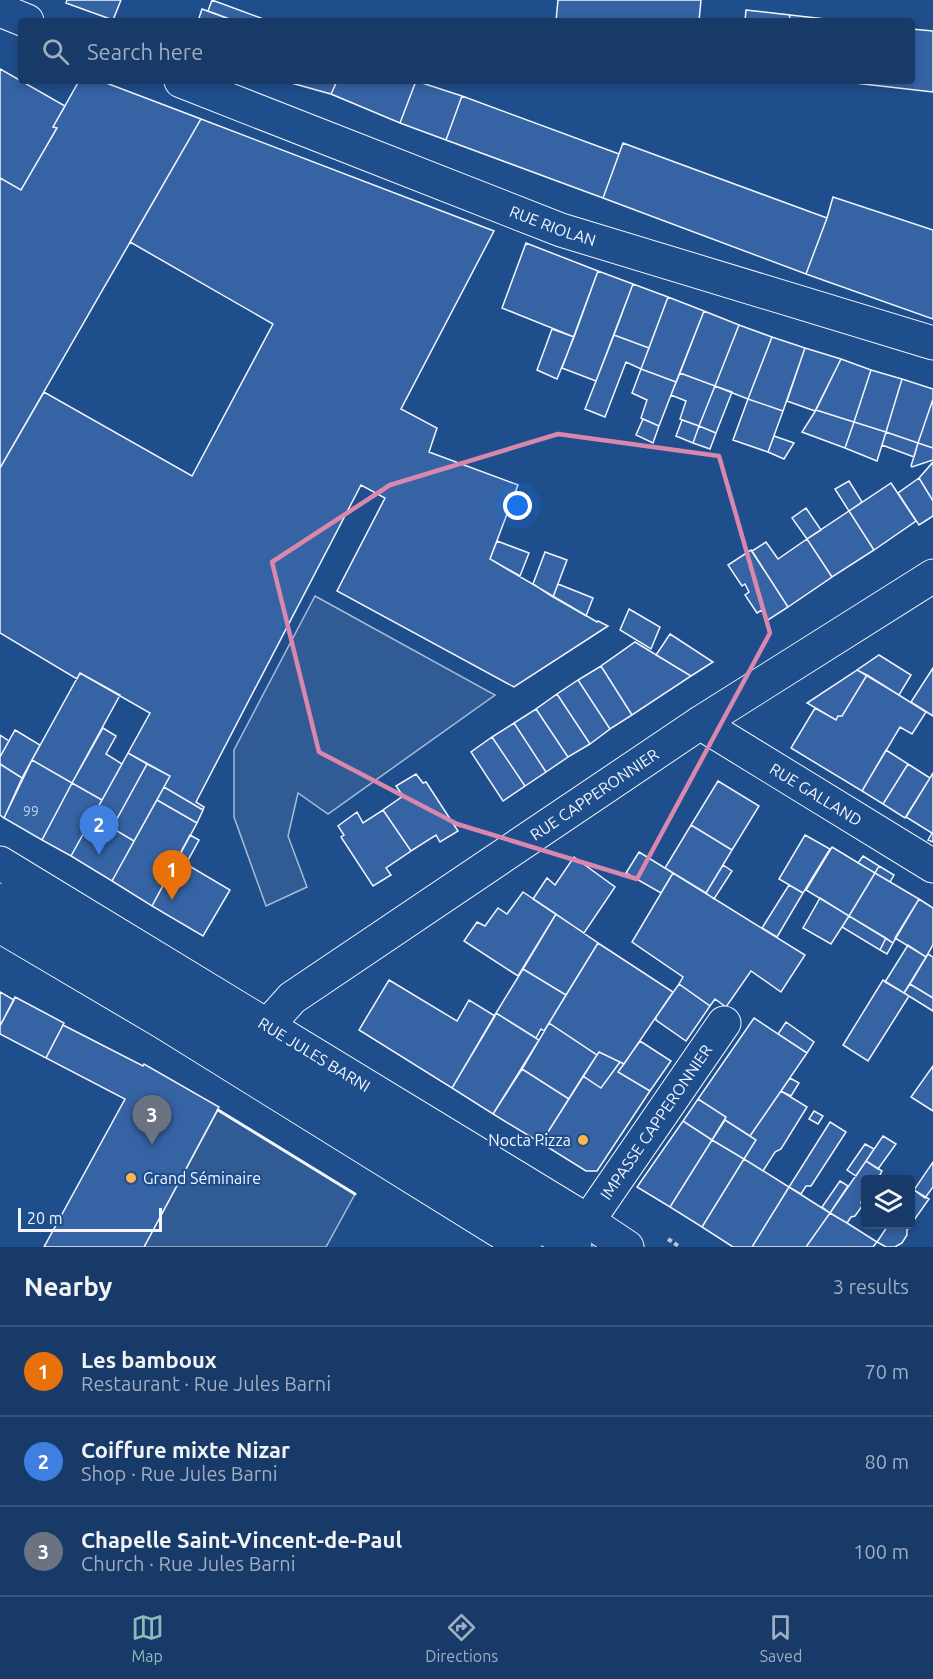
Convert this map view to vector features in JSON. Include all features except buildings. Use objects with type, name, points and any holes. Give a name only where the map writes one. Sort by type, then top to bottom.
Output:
[{"type":"street","points":[[0,10],[20,18]]},
{"type":"street","name":"RUE RIOLAN","points":[[189,84],[561,230],[933,343]]},
{"type":"street","name":"RUE CAPPERONNIER","points":[[267,1026],[292,998],[700,723],[933,576]]},
{"type":"street","name":"RUE GALLAND","points":[[700,723],[933,866]]},
{"type":"street","name":"RUE JULES BARNI","points":[[0,863],[267,1026],[581,1234],[627,1247]]},
{"type":"street","points":[[0,900],[173,997],[384,1125],[581,1234]]},
{"type":"street","points":[[0,926],[161,1021],[525,1247]]},
{"type":"street","name":"IMPASSE CAPPERONNIER","points":[[581,1234],[724,1023]]},
{"type":"highlighted area","points":[[558,434],[719,456],[770,633],[637,879],[457,824],[319,752],[272,562],[390,485]]},
{"type":"shaded area","points":[[315,596],[495,695],[328,814],[298,793],[288,836],[307,887],[266,906],[234,817],[234,750]]},
{"type":"shaded area","points":[[218,1110],[355,1194],[326,1247],[144,1247]]},
{"type":"wall","points":[[218,1110],[355,1194]]},
{"type":"place","name":"Coiffure mixte Nizar","points":[[99,855]]},
{"type":"place","name":"Les bamboux","points":[[172,900]]},
{"type":"place","name":"Nocta Pizza","points":[[583,1140]]},
{"type":"place","name":"Chapelle Saint-Vincent-de-Paul","points":[[152,1145]]},
{"type":"place","name":"Grand Séminaire","points":[[131,1178]]}]
